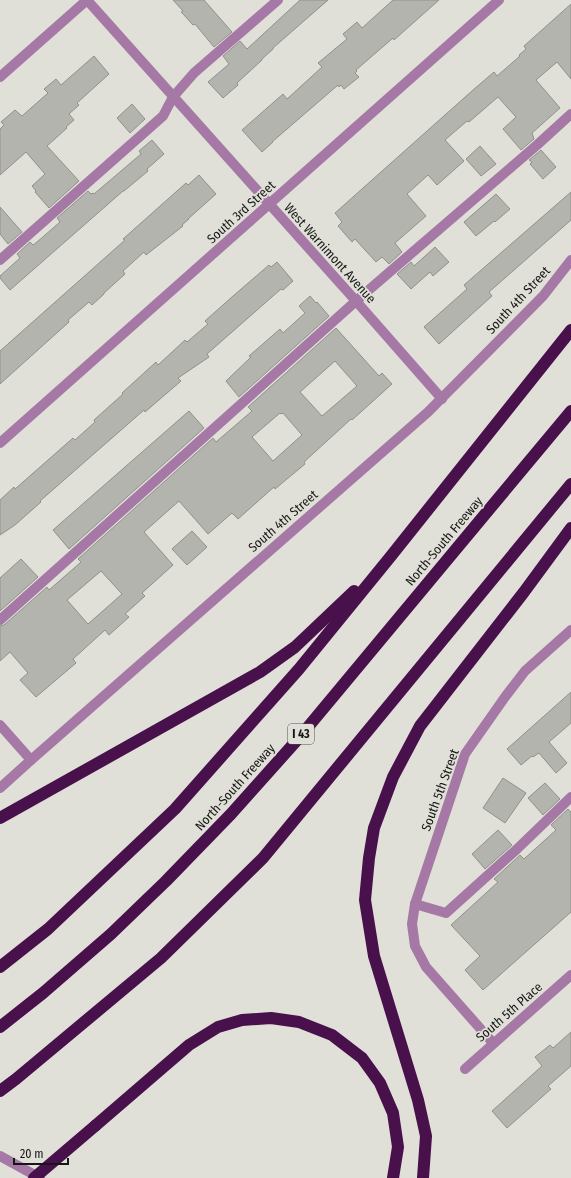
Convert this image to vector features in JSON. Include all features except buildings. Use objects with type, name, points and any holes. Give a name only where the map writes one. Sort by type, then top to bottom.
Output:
[{"type":"highway","points":[[0,967],[48,929],[175,809],[299,668],[391,556],[571,330]]},
{"type":"highway","name":"North-South Freeway","points":[[0,1027],[43,993],[111,934],[166,881],[231,814],[298,739],[571,411]]},
{"type":"highway","points":[[0,1091],[161,958],[263,858],[571,484]]},
{"type":"highway","points":[[423,1178],[426,1136],[418,1100],[374,956],[365,900],[369,858],[374,828],[393,777],[420,726],[524,592],[571,528]]},
{"type":"highway","points":[[0,818],[260,672],[295,647],[391,556]]},
{"type":"highway","points":[[34,1178],[189,1045],[218,1027],[242,1020],[271,1018],[299,1022],[332,1035],[362,1058],[380,1082],[393,1113],[398,1147],[394,1178]]},
{"type":"street","points":[[0,77],[87,0]]},
{"type":"street","name":"West Warnimont Avenue","points":[[87,0],[442,399]]},
{"type":"street","points":[[0,260],[163,116],[173,97],[194,73],[278,0]]},
{"type":"street","name":"South 3rd Street","points":[[0,443],[499,0]]},
{"type":"street","points":[[0,620],[356,301],[571,114]]},
{"type":"street","name":"South 4th Street","points":[[0,788],[442,399],[543,296],[571,260]]},
{"type":"street","name":"South 5th Street","points":[[493,1044],[426,967],[415,946],[412,924],[415,904],[465,754],[525,671],[571,630]]},
{"type":"street","points":[[0,726],[31,760]]},
{"type":"street","points":[[415,904],[446,914],[571,797]]},
{"type":"street","name":"South 5th Place","points":[[465,1069],[571,975]]},
{"type":"street","points":[[0,1156],[40,1178]]}]
